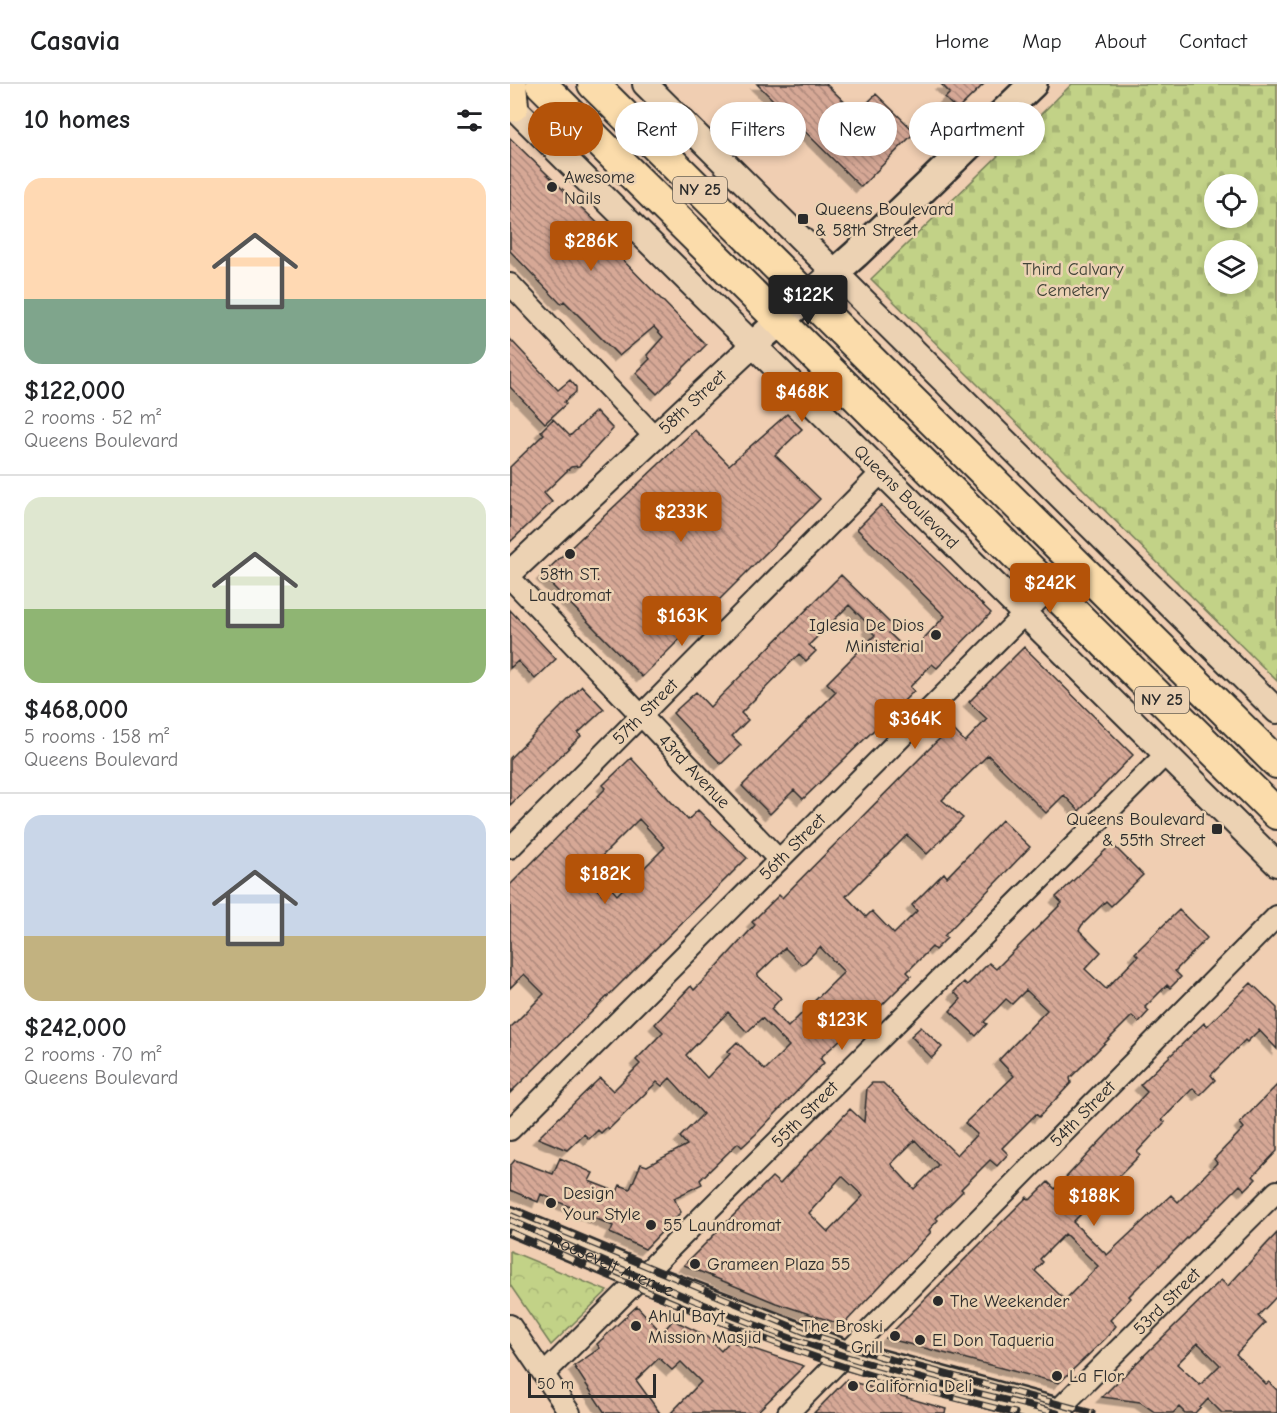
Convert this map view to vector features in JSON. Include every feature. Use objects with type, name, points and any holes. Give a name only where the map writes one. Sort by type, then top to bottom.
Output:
[{"type":"main road","name":"Queens Boulevard","points":[[541,84],[1277,814]]},
{"type":"main road","name":"NY 25","points":[[593,84],[615,106]]},
{"type":"main road","points":[[616,84],[627,102]]},
{"type":"main road","name":"58th Street","points":[[753,345],[834,273],[1028,86]]},
{"type":"main road","name":"NY 25","points":[[666,156],[1277,763]]},
{"type":"main road","name":"Roosevelt Avenue","points":[[510,1221],[644,1277],[847,1355],[1057,1413]]},
{"type":"street","points":[[647,85],[1277,711]]},
{"type":"street","name":"Queens Boulevard","points":[[511,98],[753,345],[1277,864]]},
{"type":"street","points":[[510,284],[654,436]]},
{"type":"street","name":"58th Street","points":[[510,576],[654,436],[753,345]]},
{"type":"street","name":"57th Street","points":[[510,848],[882,472]]},
{"type":"street","name":"56th Street","points":[[510,1130],[1076,563]]},
{"type":"street","name":"43rd Avenue","points":[[510,576],[778,860]]},
{"type":"street","name":"55th Street","points":[[544,1374],[644,1277],[1166,754]]},
{"type":"street","name":"54th Street","points":[[788,1413],[1277,916]]},
{"type":"street","name":"53rd Street","points":[[1057,1413],[1277,1191]]},
{"type":"street","points":[[510,1325],[570,1413]]},
{"type":"green space","name":"Third Calvary Cemetery","points":[[1072,84],[1277,84],[1277,681],[871,279],[998,156],[1045,156],[1045,110]]},
{"type":"green space","points":[[510,1251],[607,1291],[551,1345],[510,1285]]},
{"type":"building","points":[[757,84],[826,84],[845,102],[818,102],[818,144],[806,133],[806,102],[775,102]]},
{"type":"building","points":[[941,84],[984,84],[965,102],[949,102],[945,98],[950,93]]},
{"type":"building","points":[[876,94],[884,102],[868,102]]},
{"type":"building","points":[[897,114],[909,126],[909,138],[897,150]]},
{"type":"building","points":[[510,138],[621,246],[615,252],[706,345],[657,394],[636,373],[650,359],[647,355],[663,337],[654,327],[619,356],[564,301],[561,304],[510,251]]},
{"type":"building","points":[[830,156],[891,156],[861,187]]},
{"type":"building","points":[[510,339],[558,390],[570,380],[576,387],[576,392],[564,402],[566,404],[545,423],[510,387]]},
{"type":"building","points":[[596,411],[613,429],[579,466],[571,467],[544,493],[552,502],[510,542],[510,467],[544,434],[541,431],[553,419],[570,436]]},
{"type":"building","points":[[787,414],[802,429],[775,455],[820,499],[642,677],[542,575],[695,430],[729,465]]},
{"type":"building","points":[[881,505],[991,613],[937,668],[932,664],[910,687],[914,691],[803,799],[794,790],[770,814],[742,786],[836,692],[827,683],[875,635],[868,628],[870,626],[849,605],[809,645],[816,651],[806,661],[799,654],[741,713],[748,720],[732,736],[741,745],[721,764],[673,713],[696,692],[710,707],[841,575],[895,628],[889,633],[910,653],[945,616],[857,529]]},
{"type":"building","points":[[510,610],[556,659],[535,679],[518,661],[510,668]]},
{"type":"building","points":[[1024,647],[1133,755],[1079,811],[1064,795],[1046,813],[988,755],[942,800],[963,818],[927,854],[907,835],[846,896],[866,917],[872,911],[894,934],[917,911],[912,905],[944,873],[947,877],[1002,820],[1030,847],[944,936],[947,938],[935,950],[932,947],[907,972],[911,976],[880,1007],[878,1005],[820,1058],[824,1063],[756,1134],[742,1147],[738,1143],[700,1180],[702,1184],[674,1198],[681,1212],[645,1249],[610,1233],[613,1226],[541,1194],[538,1202],[510,1190],[510,1166],[515,1160],[553,1174],[560,1158],[593,1173],[589,1181],[617,1192],[620,1185],[630,1189],[641,1164],[647,1166],[687,1145],[680,1137],[703,1114],[670,1078],[662,1086],[657,1082],[609,1129],[607,1127],[601,1133],[598,1130],[589,1139],[584,1134],[567,1150],[538,1138],[600,1078],[613,1091],[640,1064],[636,1060],[663,1032],[655,1024],[691,986],[694,990],[713,971],[755,925],[752,922],[779,895],[782,898],[935,743],[952,728],[965,742],[987,719],[969,702]],"holes":[[[820,947],[844,972],[788,1027],[771,1009],[781,998],[757,975],[785,948],[802,965]],[[728,1012],[747,1032],[762,1018],[789,1046],[765,1070],[737,1042],[727,1052],[730,1054],[707,1078],[686,1055]]]},
{"type":"building","points":[[582,686],[604,709],[578,733],[581,736],[510,805],[510,758]]},
{"type":"building","points":[[631,758],[688,820],[698,810],[747,858],[510,1093],[510,1028],[544,994],[524,974],[510,988],[510,885],[606,788],[603,785]],"holes":[[[639,819],[665,847],[617,895],[611,888],[603,895],[583,875]]]},
{"type":"building","points":[[1112,844],[1143,875],[1111,906],[1106,901],[1079,930],[1101,952],[1085,969],[1106,989],[1138,956],[1135,953],[1179,910],[1207,938],[1175,971],[1181,977],[1170,988],[1167,985],[1145,1007],[1149,1011],[1139,1022],[1132,1016],[1070,1078],[1071,1083],[1039,1117],[1036,1114],[1002,1148],[1008,1154],[997,1166],[990,1160],[961,1189],[963,1191],[936,1218],[938,1220],[929,1230],[931,1232],[843,1325],[776,1303],[684,1265],[772,1177],[780,1184],[850,1109],[864,1122],[867,1088],[872,1083],[883,1083],[957,1155],[977,1134],[965,1123],[1014,1076],[999,1060],[1047,1010],[1026,990],[1012,1004],[1006,999],[984,1022],[987,1024],[976,1036],[950,1011],[961,999],[954,992],[964,982],[967,985],[989,963],[996,969],[1062,903],[1056,897]],"holes":[[[915,1140],[938,1165],[914,1189],[891,1164]],[[842,1176],[863,1196],[828,1232],[809,1213]]]},
{"type":"building","points":[[1251,983],[1277,1008],[1277,1049],[1259,1030],[1247,1042],[1245,1040],[1211,1075],[1215,1080],[1200,1095],[1193,1088],[1162,1120],[1165,1122],[1137,1152],[1140,1155],[1073,1222],[1107,1255],[1171,1195],[1178,1202],[1217,1163],[1214,1159],[1244,1128],[1240,1123],[1277,1085],[1277,1151],[1253,1176],[1256,1179],[1245,1190],[1240,1185],[1129,1296],[1131,1298],[1110,1320],[1116,1326],[1106,1338],[1059,1383],[886,1338],[1027,1197],[1030,1200],[1048,1182],[1055,1189],[1147,1092],[1140,1085],[1204,1023],[1207,1026]],"holes":[[[1065,1234],[1098,1266],[1065,1300],[1035,1271],[1043,1262],[1040,1259]]]},
{"type":"building","points":[[921,1027],[942,1047],[932,1058],[911,1036]]},
{"type":"building","points":[[1277,1233],[1277,1296],[1258,1316],[1265,1323],[1236,1354],[1266,1384],[1269,1382],[1277,1390],[1277,1413],[1222,1413],[1208,1399],[1195,1413],[1185,1413],[1179,1407],[1173,1413],[1156,1413],[1140,1402],[1102,1397],[1221,1280],[1228,1286]],"holes":[[[1198,1343],[1220,1365],[1200,1385],[1177,1364]]]},
{"type":"building","points":[[637,1306],[662,1333],[673,1320],[705,1335],[721,1351],[730,1341],[804,1366],[756,1413],[671,1413],[701,1382],[681,1362],[672,1370],[659,1358],[636,1380],[660,1413],[605,1413],[574,1366],[600,1348],[597,1344]]},
{"type":"building","points":[[846,1380],[946,1409],[945,1413],[814,1413]]},
{"type":"railway","points":[[510,1209],[807,1333],[878,1356],[1092,1413]]},
{"type":"railway","points":[[510,1220],[618,1268],[799,1341],[895,1371],[1057,1413]]},
{"type":"railway","points":[[510,1232],[677,1304],[805,1354],[889,1381],[1015,1413]]},
{"type":"place","name":"Awesome Nails","points":[[552,187]]},
{"type":"place","name":"Queens Boulevard & 58th Street","points":[[803,219]]},
{"type":"place","name":"58th ST. Laudromat","points":[[570,554]]},
{"type":"place","name":"Iglesia De Dios Ministerial","points":[[936,635]]},
{"type":"place","name":"Queens Boulevard & 55th Street","points":[[1217,829]]},
{"type":"place","name":"Design Your Style","points":[[551,1203]]},
{"type":"place","name":"55 Laundromat","points":[[651,1225]]},
{"type":"place","name":"Grameen Plaza 55","points":[[695,1264]]},
{"type":"place","name":"The Weekender","points":[[938,1301]]},
{"type":"place","name":"Ahlul Bayt Mission Masjid","points":[[636,1326]]},
{"type":"place","name":"The Broski Grill","points":[[895,1336]]},
{"type":"place","name":"El Don Taqueria","points":[[920,1340]]},
{"type":"place","name":"La Flor","points":[[1057,1376]]},
{"type":"place","name":"California Deli","points":[[853,1386]]}]
